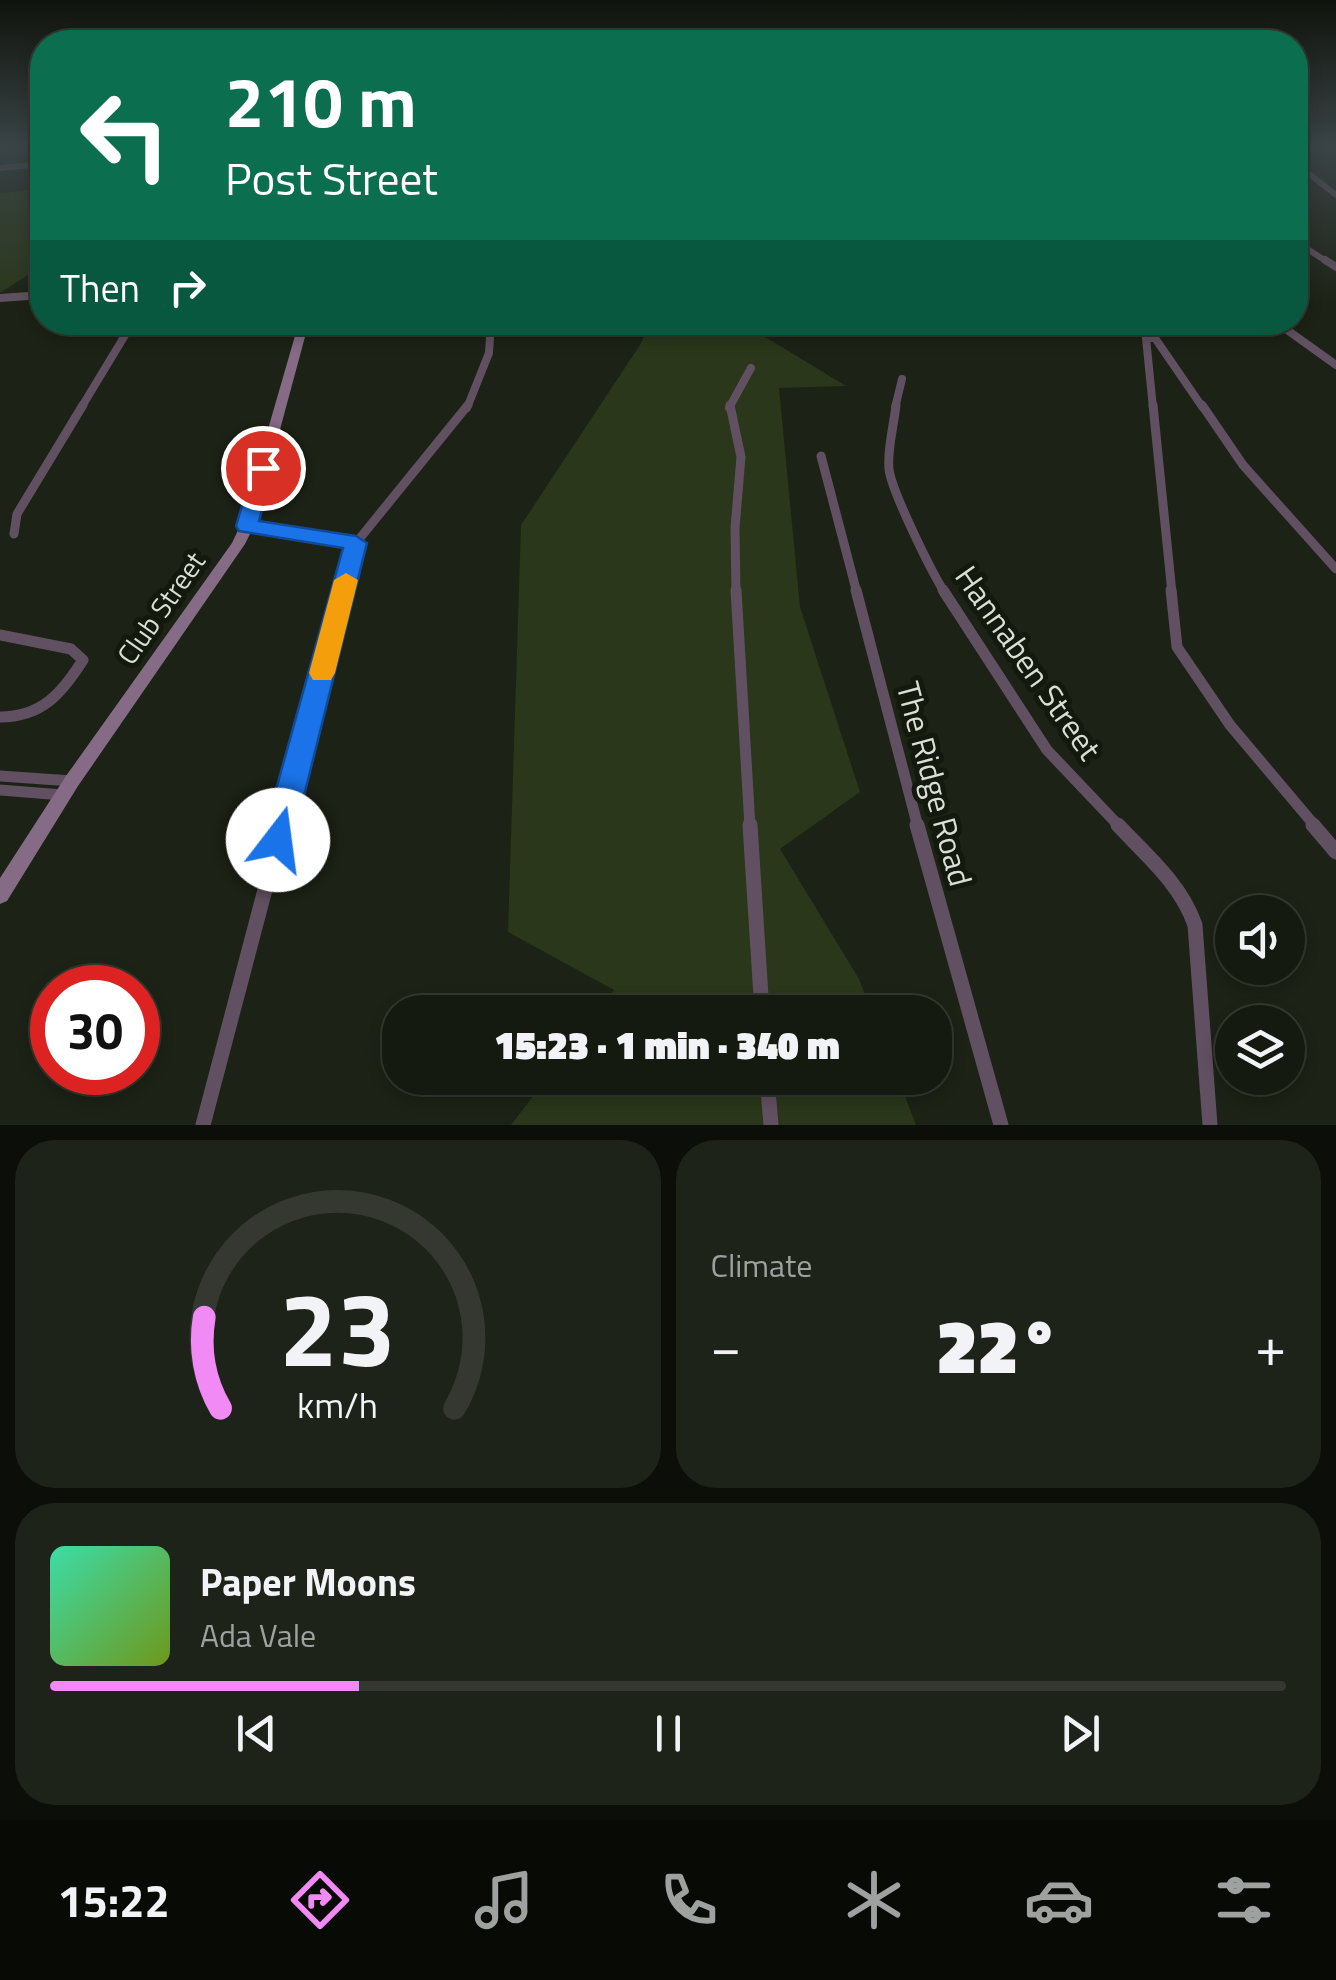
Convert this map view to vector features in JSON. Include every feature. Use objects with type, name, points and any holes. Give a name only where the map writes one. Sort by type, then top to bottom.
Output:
[{"type":"main road","name":"Club Street","points":[[0,895],[68,788],[194,612],[247,526],[300,335]]},
{"type":"street","points":[[1308,249],[1336,267]]},
{"type":"street","points":[[0,298],[30,295]]},
{"type":"street","points":[[14,534],[16,514],[125,335]]},
{"type":"street","points":[[203,1125],[356,543],[467,408],[488,353],[489,335]]},
{"type":"street","points":[[1148,335],[1177,647],[1230,725],[1336,852]]},
{"type":"street","points":[[1294,335],[1336,365]]},
{"type":"street","points":[[1149,338],[1260,487],[1336,569]]},
{"type":"street","points":[[1318,352],[1336,351]]},
{"type":"street","points":[[751,368],[729,406],[741,458],[735,537],[737,618],[761,995]]},
{"type":"street","name":"Hannaben Street","points":[[902,379],[897,392],[889,471],[917,534],[922,556],[1047,750],[1172,882],[1193,916],[1210,1125]]},
{"type":"street","name":"The Ridge Road","points":[[821,456],[955,970],[1001,1125]]},
{"type":"street","points":[[247,526],[356,543]]},
{"type":"street","points":[[0,634],[71,650],[83,660],[42,711],[22,718],[0,717]]},
{"type":"street","points":[[0,776],[68,788]]},
{"type":"street","points":[[0,790],[68,788]]},
{"type":"street","points":[[768,1095],[771,1125]]},
{"type":"green space","points":[[0,200],[30,200],[30,274],[0,293]]},
{"type":"green space","points":[[645,335],[762,335],[846,386],[779,388],[800,607],[860,792],[780,849],[865,995],[610,995],[614,990],[508,932],[521,525]]},
{"type":"green space","points":[[534,1095],[905,1095],[916,1125],[511,1125]]},
{"type":"slow traffic","points":[[322,673],[346,580]]},
{"type":"route","points":[[263,468],[247,526],[356,543],[278,840]]}]
